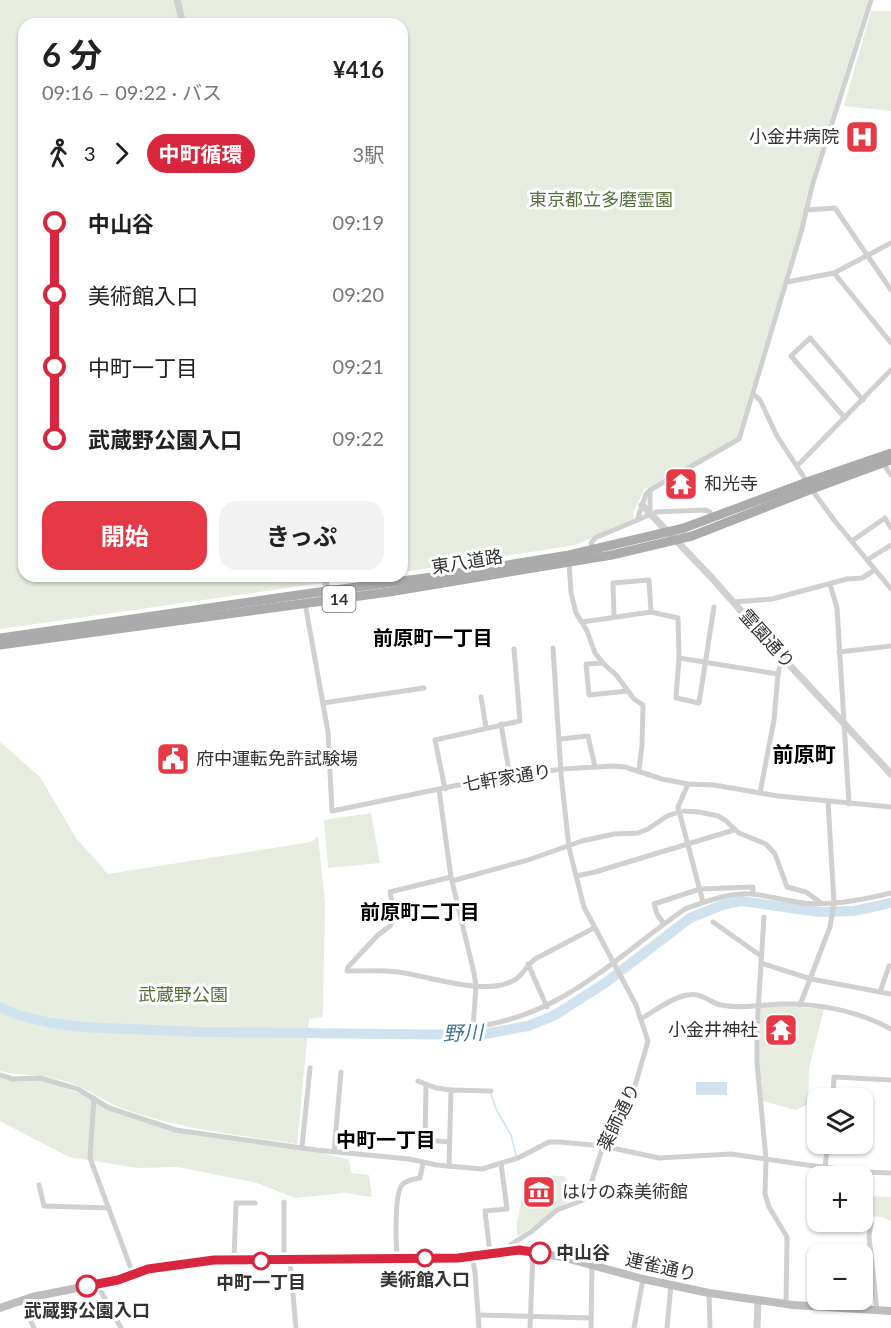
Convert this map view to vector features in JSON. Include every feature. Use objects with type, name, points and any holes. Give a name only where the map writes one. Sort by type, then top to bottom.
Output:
[{"type":"main road","name":"東八道路","points":[[0,638],[262,600],[328,595],[612,555],[676,540],[891,453]]},
{"type":"main road","name":"東八道路","points":[[408,582],[593,550],[668,533],[809,485],[887,462]]},
{"type":"main road","name":"東八道路","points":[[0,645],[307,603],[328,595],[405,582]]},
{"type":"main road","points":[[262,600],[305,598],[307,603]]},
{"type":"main road","name":"連雀通り","points":[[0,1308],[148,1269],[187,1263],[234,1260],[458,1258],[519,1250],[562,1257],[643,1279],[709,1293],[786,1304],[891,1311]]},
{"type":"street","points":[[177,0],[182,18]]},
{"type":"street","points":[[637,520],[646,494],[650,490],[739,439],[812,186],[871,0]]},
{"type":"street","points":[[806,210],[836,208],[891,290]]},
{"type":"street","points":[[786,282],[834,273],[891,243]]},
{"type":"street","points":[[834,273],[891,343]]},
{"type":"street","points":[[845,418],[791,356],[810,338],[863,400]]},
{"type":"street","points":[[796,466],[891,370]]},
{"type":"street","points":[[753,394],[760,400],[777,436],[809,485],[834,520],[891,589]]},
{"type":"street","points":[[887,462],[891,475]]},
{"type":"street","points":[[650,490],[650,514]]},
{"type":"street","name":"霊園通り","points":[[642,504],[891,774]]},
{"type":"street","points":[[593,550],[591,543],[595,538],[650,514],[706,510],[713,518]]},
{"type":"street","points":[[852,541],[885,518],[891,528]]},
{"type":"street","points":[[867,560],[891,545]]},
{"type":"street","points":[[569,562],[572,598],[578,619],[582,622],[595,653],[617,676],[634,699],[643,705],[639,770]]},
{"type":"street","points":[[734,603],[765,601],[862,578],[875,570]]},
{"type":"street","points":[[614,617],[613,583],[649,580],[651,612]]},
{"type":"street","points":[[325,582],[328,595]]},
{"type":"street","points":[[830,584],[837,608],[849,804]]},
{"type":"street","name":"七軒家通り","points":[[307,603],[330,754],[332,811],[510,777],[562,769],[613,766],[639,770],[662,779],[688,784],[714,785],[760,793],[891,807]]},
{"type":"street","points":[[582,622],[651,612],[678,618],[679,658],[676,698],[699,703],[714,608]]},
{"type":"street","points":[[553,648],[569,848],[584,907],[642,1018],[688,995],[702,996],[719,1005],[758,1007],[800,1005],[840,1010],[891,1029]]},
{"type":"street","points":[[840,652],[890,648]]},
{"type":"street","points":[[514,649],[520,721],[435,740],[452,879],[476,986],[473,1027],[513,1020],[547,1007],[574,992],[686,909],[704,902],[723,897],[753,894],[804,903],[834,903],[891,894]]},
{"type":"street","points":[[760,793],[782,657]]},
{"type":"street","points":[[679,658],[778,674]]},
{"type":"street","points":[[603,663],[586,664],[589,695],[628,691]]},
{"type":"street","points":[[323,703],[424,688]]},
{"type":"street","points":[[481,697],[486,727]]},
{"type":"street","points":[[501,724],[510,777]]},
{"type":"street","points":[[560,739],[588,736],[595,767]]},
{"type":"street","points":[[688,784],[678,807],[682,811],[688,844],[704,902]]},
{"type":"street","points":[[800,1005],[830,925],[834,903],[828,801]]},
{"type":"street","points":[[594,928],[528,964],[517,978],[506,983],[476,986],[395,972],[347,971],[348,967],[378,935],[390,926],[395,918],[390,891],[494,870],[569,848],[582,841],[638,833],[648,830],[667,816],[682,811],[718,816],[734,830],[765,844],[778,860],[784,884],[806,892],[820,903]]},
{"type":"street","points":[[576,876],[734,830]]},
{"type":"street","points":[[664,924],[654,904],[700,889],[753,887],[753,894]]},
{"type":"street","points":[[764,917],[757,1063],[766,1159],[765,1194],[769,1207],[787,1237],[786,1304]]},
{"type":"street","points":[[713,922],[762,956]]},
{"type":"street","points":[[761,963],[811,979],[891,994]]},
{"type":"street","points":[[528,964],[547,1007]]},
{"type":"street","points":[[880,992],[889,966],[891,966]]},
{"type":"street","name":"薬師通り","points":[[501,1251],[522,1238],[557,1210],[583,1200],[587,1196],[603,1146],[618,1115],[632,1096],[648,1041],[642,1018]]},
{"type":"street","points":[[302,1147],[310,1068]]},
{"type":"street","points":[[334,1152],[341,1072]]},
{"type":"street","points":[[0,1075],[13,1079],[40,1078],[78,1089],[110,1108],[176,1130],[334,1152],[410,1159],[449,1166],[482,1169],[518,1158],[549,1142],[603,1146],[659,1158],[731,1154],[818,1166]]},
{"type":"street","points":[[833,1088],[834,1077],[891,1080]]},
{"type":"street","points":[[418,1081],[451,1090],[491,1091]]},
{"type":"street","points":[[426,1085],[425,1140],[449,1142]]},
{"type":"street","points":[[449,1166],[451,1090]]},
{"type":"street","points":[[94,1098],[90,1158],[133,1274]]},
{"type":"street","points":[[397,1257],[396,1224],[400,1188],[408,1181],[420,1178],[423,1163]]},
{"type":"street","points":[[490,1253],[485,1211],[507,1209],[501,1163]]},
{"type":"street","points":[[873,1171],[891,1173]]},
{"type":"street","points":[[39,1185],[44,1206],[109,1208]]},
{"type":"street","points":[[284,1202],[287,1261],[296,1328]]},
{"type":"street","points":[[234,1260],[236,1203],[255,1203]]},
{"type":"street","points":[[870,1232],[877,1310]]},
{"type":"street","points":[[530,1328],[533,1252]]},
{"type":"street","points":[[471,1256],[475,1272],[479,1328]]},
{"type":"street","points":[[591,1328],[592,1266]]},
{"type":"street","points":[[634,1328],[643,1279]]},
{"type":"street","points":[[97,1284],[121,1328]]},
{"type":"street","points":[[667,1328],[671,1285]]},
{"type":"street","points":[[709,1293],[710,1328]]},
{"type":"street","points":[[22,1301],[34,1328]]},
{"type":"street","points":[[757,1328],[758,1301]]},
{"type":"street","points":[[478,1315],[591,1318]]},
{"type":"green space","name":"東京都立多磨霊園","points":[[0,0],[868,0],[808,190],[800,228],[736,439],[644,490],[633,513],[634,518],[576,545],[408,571],[408,18],[18,18],[18,582],[330,582],[0,629]]},
{"type":"green space","points":[[871,11],[891,11],[891,111],[844,106]]},
{"type":"green space","name":"武蔵野公園","points":[[0,742],[40,777],[76,838],[108,874],[311,842],[318,836],[325,902],[323,1011],[322,1017],[309,1019],[297,1144],[164,1121],[121,1108],[68,1082],[44,1076],[0,1071]]},
{"type":"green space","points":[[371,813],[380,863],[328,868],[324,820]]},
{"type":"green space","points":[[780,1006],[824,1009],[809,1068],[807,1104],[796,1110],[763,1101],[759,1043],[760,1008]]},
{"type":"green space","points":[[0,1078],[14,1081],[40,1079],[87,1096],[112,1112],[181,1133],[319,1152],[349,1160],[351,1173],[369,1175],[372,1197],[345,1193],[295,1198],[257,1183],[178,1167],[137,1168],[69,1157],[0,1121]]},
{"type":"green space","points":[[551,1176],[564,1176],[571,1186],[569,1201],[522,1234],[517,1235],[517,1223],[525,1183]]},
{"type":"green space","points":[[873,1196],[891,1197],[891,1221],[873,1216]]},
{"type":"water","points":[[696,1082],[727,1082],[727,1095],[696,1095]]},
{"type":"waterway","name":"野川","points":[[0,1007],[18,1015],[51,1023],[83,1027],[199,1032],[479,1035],[528,1026],[555,1015],[605,983],[690,918],[722,905],[741,901],[819,912],[854,911],[891,903]]},
{"type":"waterway","points":[[491,1094],[497,1111],[511,1135],[516,1156]]},
{"type":"bus line","name":"中町循環","points":[[87,1286],[118,1280],[148,1269],[214,1260],[458,1258],[519,1250],[540,1253]]},
{"type":"place","name":"小金井病院","points":[[862,137]]},
{"type":"place","name":"和光寺","points":[[681,484]]},
{"type":"place","name":"府中運転免許試験場","points":[[173,759]]},
{"type":"place","name":"小金井神社","points":[[781,1030]]},
{"type":"place","name":"はけの森美術館","points":[[539,1192]]},
{"type":"place","name":"中山谷","points":[[540,1253]]},
{"type":"place","name":"美術館入口","points":[[425,1258]]},
{"type":"place","name":"中町一丁目","points":[[261,1261]]},
{"type":"place","name":"武蔵野公園入口","points":[[87,1286]]},
{"type":"district","name":"前原町一丁目","points":[[433,638]]},
{"type":"district","name":"前原町","points":[[804,755]]},
{"type":"district","name":"前原町二丁目","points":[[420,912]]},
{"type":"district","name":"中町一丁目","points":[[386,1140]]}]
